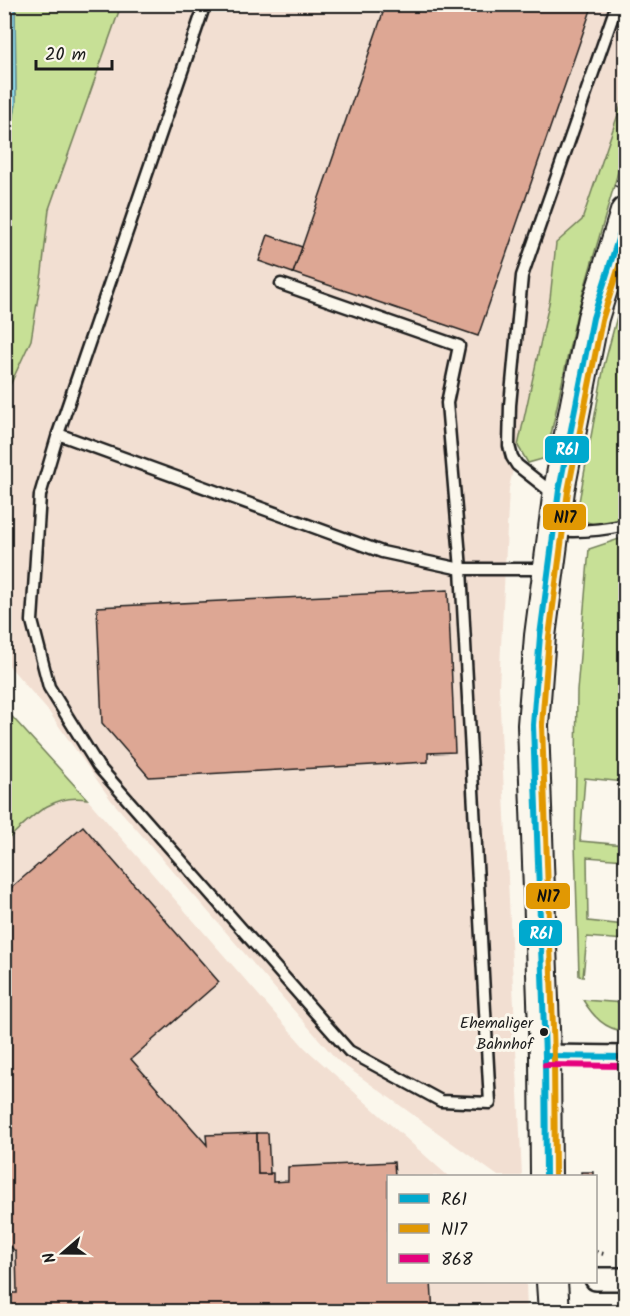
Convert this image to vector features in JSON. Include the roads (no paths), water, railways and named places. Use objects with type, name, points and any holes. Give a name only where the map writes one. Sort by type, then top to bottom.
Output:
[{"type":"main road","points":[[546,1175],[545,1056],[533,725],[540,636],[558,497],[593,318],[626,212]]},
{"type":"main road","points":[[552,1283],[554,1311]]},
{"type":"street","points":[[545,1056],[626,1058]]},
{"type":"street","points":[[597,1279],[626,1279]]},
{"type":"lane","points":[[206,4],[58,434],[40,495],[32,621],[49,687],[98,766],[349,1051],[441,1101],[490,1102],[461,569],[447,403],[459,346],[280,284]]},
{"type":"lane","points":[[558,497],[517,465],[509,446],[510,405],[522,276],[617,4]]},
{"type":"lane","points":[[58,434],[382,552],[461,569],[548,569]]},
{"type":"lane","points":[[553,530],[570,532],[600,530],[626,525]]},
{"type":"water","points":[[5,4],[15,5],[16,104],[5,168]]},
{"type":"place","name":"Ehemaliger Bahnhof","points":[[544,1032]]}]
